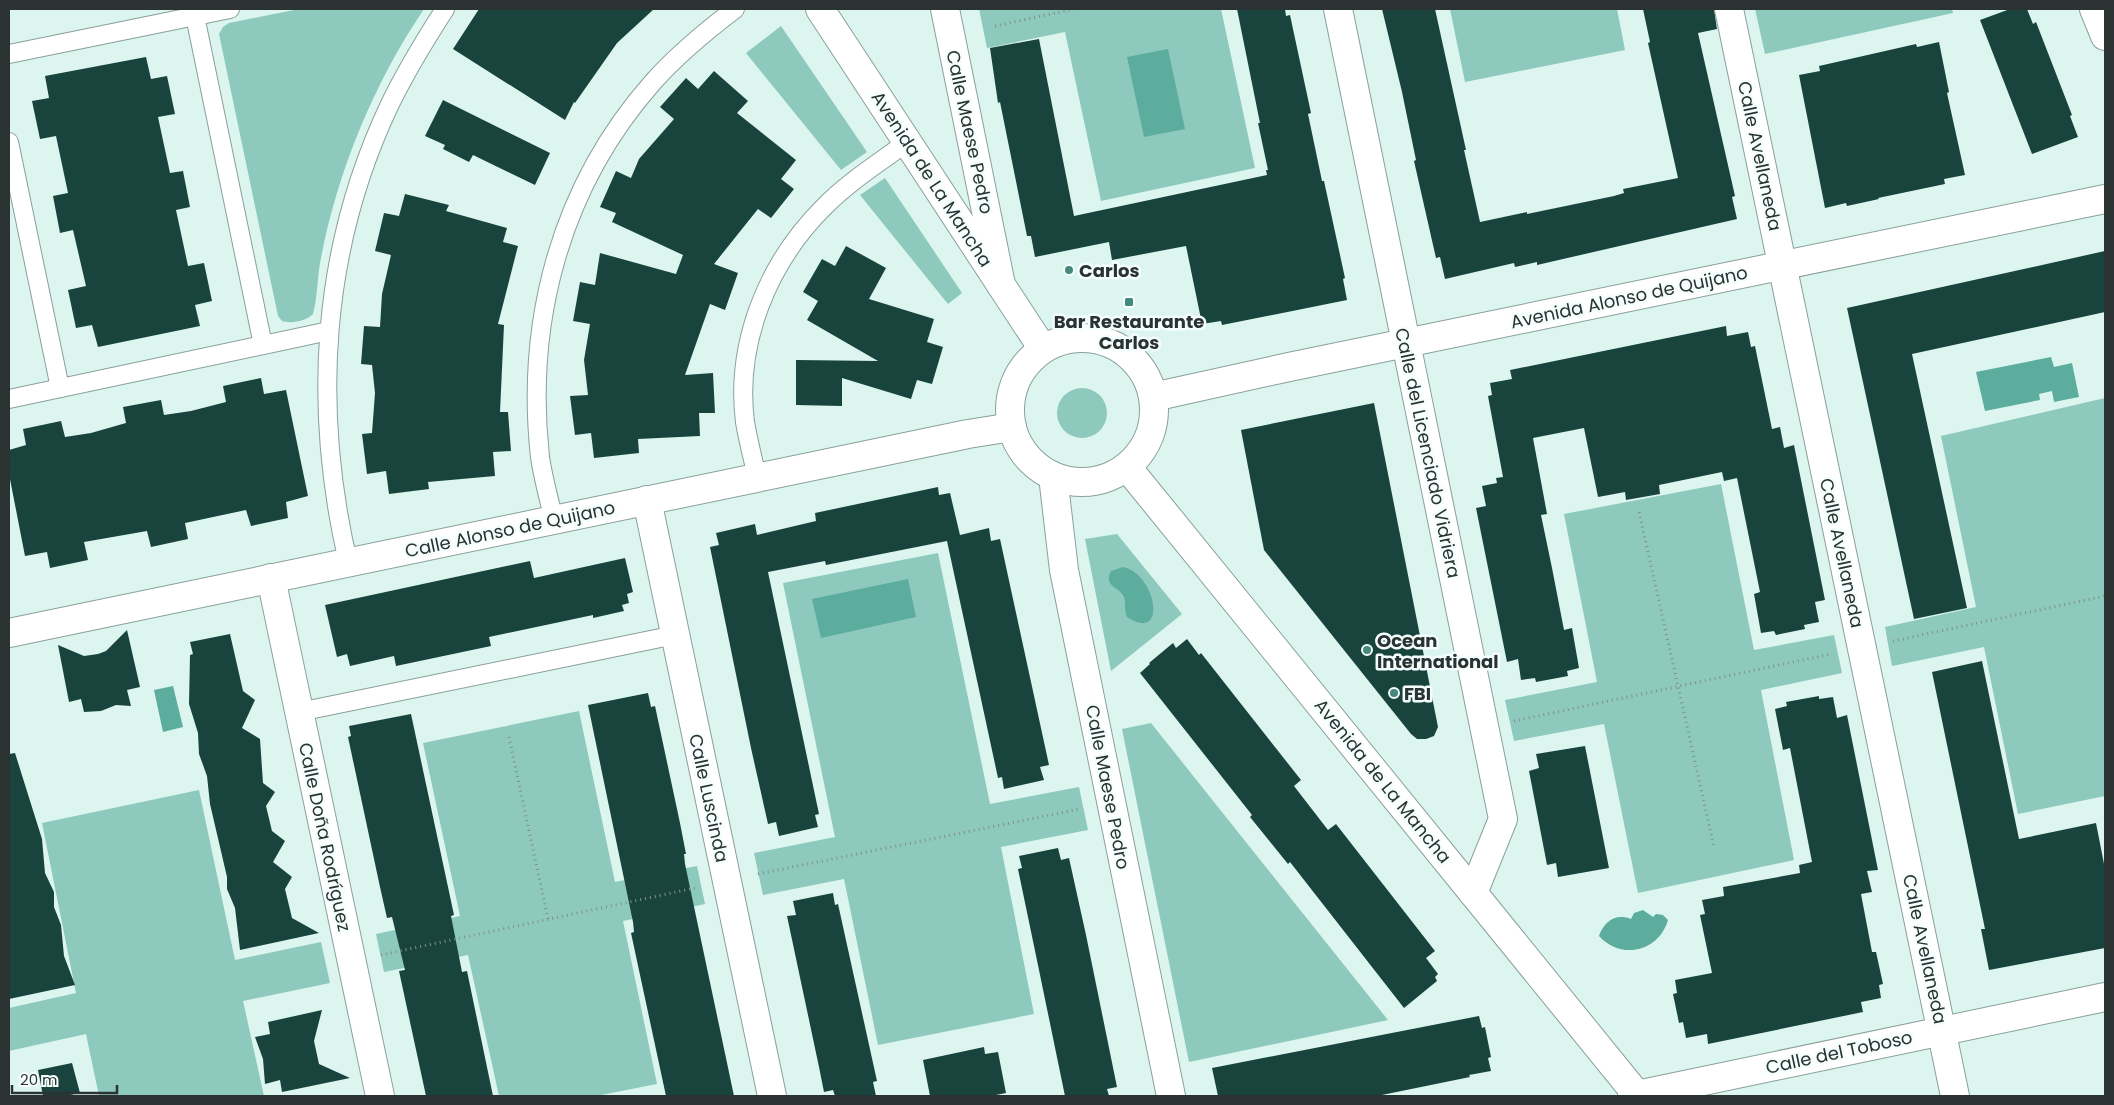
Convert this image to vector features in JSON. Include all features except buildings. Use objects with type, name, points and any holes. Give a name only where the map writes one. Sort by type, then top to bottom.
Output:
[{"type":"street","name":"Avenida de La Mancha","points":[[820,9],[1043,349]]},
{"type":"street","name":"Calle Maese Pedro","points":[[945,9],[1001,285]]},
{"type":"street","name":"Calle del Licenciado Vidriera","points":[[1338,9],[1503,819],[1474,893]]},
{"type":"street","name":"Calle Avellaneda","points":[[1730,9],[1955,1096]]},
{"type":"street","points":[[2094,9],[2105,36]]},
{"type":"street","name":"Avenida Alonso de Quijano","points":[[1153,397],[2105,199]]},
{"type":"street","points":[[1084,338],[1104,341],[1121,349],[1136,362],[1147,378],[1153,397],[1154,416],[1150,436],[1141,453],[1127,467],[1104,479],[1078,482],[1053,476],[1039,468],[1027,456],[1018,442],[1012,426],[1010,408],[1013,390],[1020,372],[1032,357],[1043,349],[1066,339],[1084,338]]},
{"type":"street","name":"Calle Alonso de Quijano","points":[[9,633],[757,477],[1012,426]]},
{"type":"street","name":"Avenida de La Mancha","points":[[1127,467],[1474,893],[1636,1096]]},
{"type":"street","name":"Calle Maese Pedro","points":[[1053,476],[1064,570],[1171,1096]]},
{"type":"street","name":"Calle Luscinda","points":[[647,500],[772,1096]]},
{"type":"street","name":"Calle Doña Rodríguez","points":[[271,578],[380,1096]]},
{"type":"street","name":"Calle del Toboso","points":[[1636,1096],[2105,997]]},
{"type":"lane","points":[[9,54],[230,9]]},
{"type":"lane","points":[[348,562],[337,515],[330,460],[326,391],[329,331],[338,265],[350,214],[368,157],[390,104],[420,48],[445,9]]},
{"type":"lane","points":[[554,520],[540,459],[536,402],[537,365],[542,316],[551,274],[564,233],[588,177],[629,112],[681,54],[734,9]]},
{"type":"lane","points":[[195,16],[263,345]]},
{"type":"lane","points":[[9,142],[60,388]]},
{"type":"lane","points":[[757,477],[745,421],[744,382],[754,323],[762,298],[775,271],[798,236],[823,208],[846,187],[907,142]]},
{"type":"lane","points":[[9,399],[329,331]]},
{"type":"lane","points":[[299,712],[675,635]]},
{"type":"path","points":[[995,26],[1074,9]]},
{"type":"path","points":[[1639,512],[1714,847]]},
{"type":"path","points":[[1484,727],[2105,596]]},
{"type":"path","points":[[509,737],[548,920]]},
{"type":"path","points":[[759,874],[1083,808]]},
{"type":"path","points":[[351,962],[727,881]]},
{"type":"shaded area","points":[[299,9],[424,9],[389,67],[360,128],[348,160],[328,225],[313,314],[303,320],[290,322],[282,321],[278,316],[219,34],[223,27],[229,23]]},
{"type":"shaded area","points":[[979,9],[1221,9],[1255,168],[1101,201],[1065,32],[987,48]]},
{"type":"shaded area","points":[[1450,9],[1617,9],[1625,50],[1465,82]]},
{"type":"shaded area","points":[[1755,9],[1952,9],[1953,13],[1765,54]]},
{"type":"shaded area","points":[[781,26],[867,152],[841,170],[746,53]]},
{"type":"shaded area","points":[[1168,49],[1185,129],[1144,137],[1127,57]]},
{"type":"shaded area","points":[[885,178],[962,293],[948,304],[860,195]]},
{"type":"shaded area","points":[[2051,357],[2054,367],[2072,363],[2079,397],[2054,402],[2052,391],[2039,394],[2040,400],[1985,411],[1976,372]]},
{"type":"shaded area","points":[[1077,388],[1087,388],[1100,395],[1107,408],[1107,418],[1100,431],[1087,438],[1077,438],[1068,434],[1061,427],[1057,418],[1057,408],[1061,399],[1068,392]]},
{"type":"shaded area","points":[[2105,398],[2105,796],[2018,814],[1984,647],[1892,666],[1885,627],[1976,607],[1941,436]]},
{"type":"shaded area","points":[[1721,484],[1754,650],[1834,635],[1842,673],[1761,690],[1794,860],[1638,893],[1604,724],[1514,741],[1505,700],[1597,682],[1564,514]]},
{"type":"shaded area","points":[[1117,534],[1182,614],[1111,671],[1085,539]]},
{"type":"shaded area","points":[[938,553],[990,804],[1079,787],[1088,830],[1001,847],[1034,1014],[878,1045],[844,879],[763,895],[754,853],[835,837],[783,583]]},
{"type":"shaded area","points":[[1123,567],[1135,572],[1144,582],[1150,593],[1153,615],[1148,622],[1140,623],[1127,617],[1122,593],[1110,583],[1109,576],[1111,571]]},
{"type":"shaded area","points":[[908,579],[916,617],[821,638],[812,599]]},
{"type":"shaded area","points":[[173,686],[183,727],[163,732],[154,690]]},
{"type":"shaded area","points":[[579,711],[615,882],[697,866],[705,904],[623,921],[657,1084],[596,1096],[499,1096],[468,955],[384,972],[376,934],[460,916],[423,743]]},
{"type":"shaded area","points":[[1151,723],[1388,1020],[1189,1062],[1122,729]]},
{"type":"shaded area","points":[[199,790],[235,960],[321,942],[330,983],[243,1001],[264,1096],[99,1096],[86,1034],[9,1051],[9,1008],[76,993],[42,823]]},
{"type":"shaded area","points":[[1643,910],[1653,917],[1656,914],[1663,915],[1668,920],[1657,939],[1648,945],[1639,949],[1629,950],[1618,948],[1608,944],[1599,936],[1607,922],[1620,917],[1631,919],[1634,913]]},
{"type":"place","name":"Carlos","points":[[1069,270]]},
{"type":"place","name":"Bar Restaurante Carlos","points":[[1129,302]]},
{"type":"place","name":"Ocean International","points":[[1367,650]]},
{"type":"place","name":"FBI","points":[[1394,693]]}]
